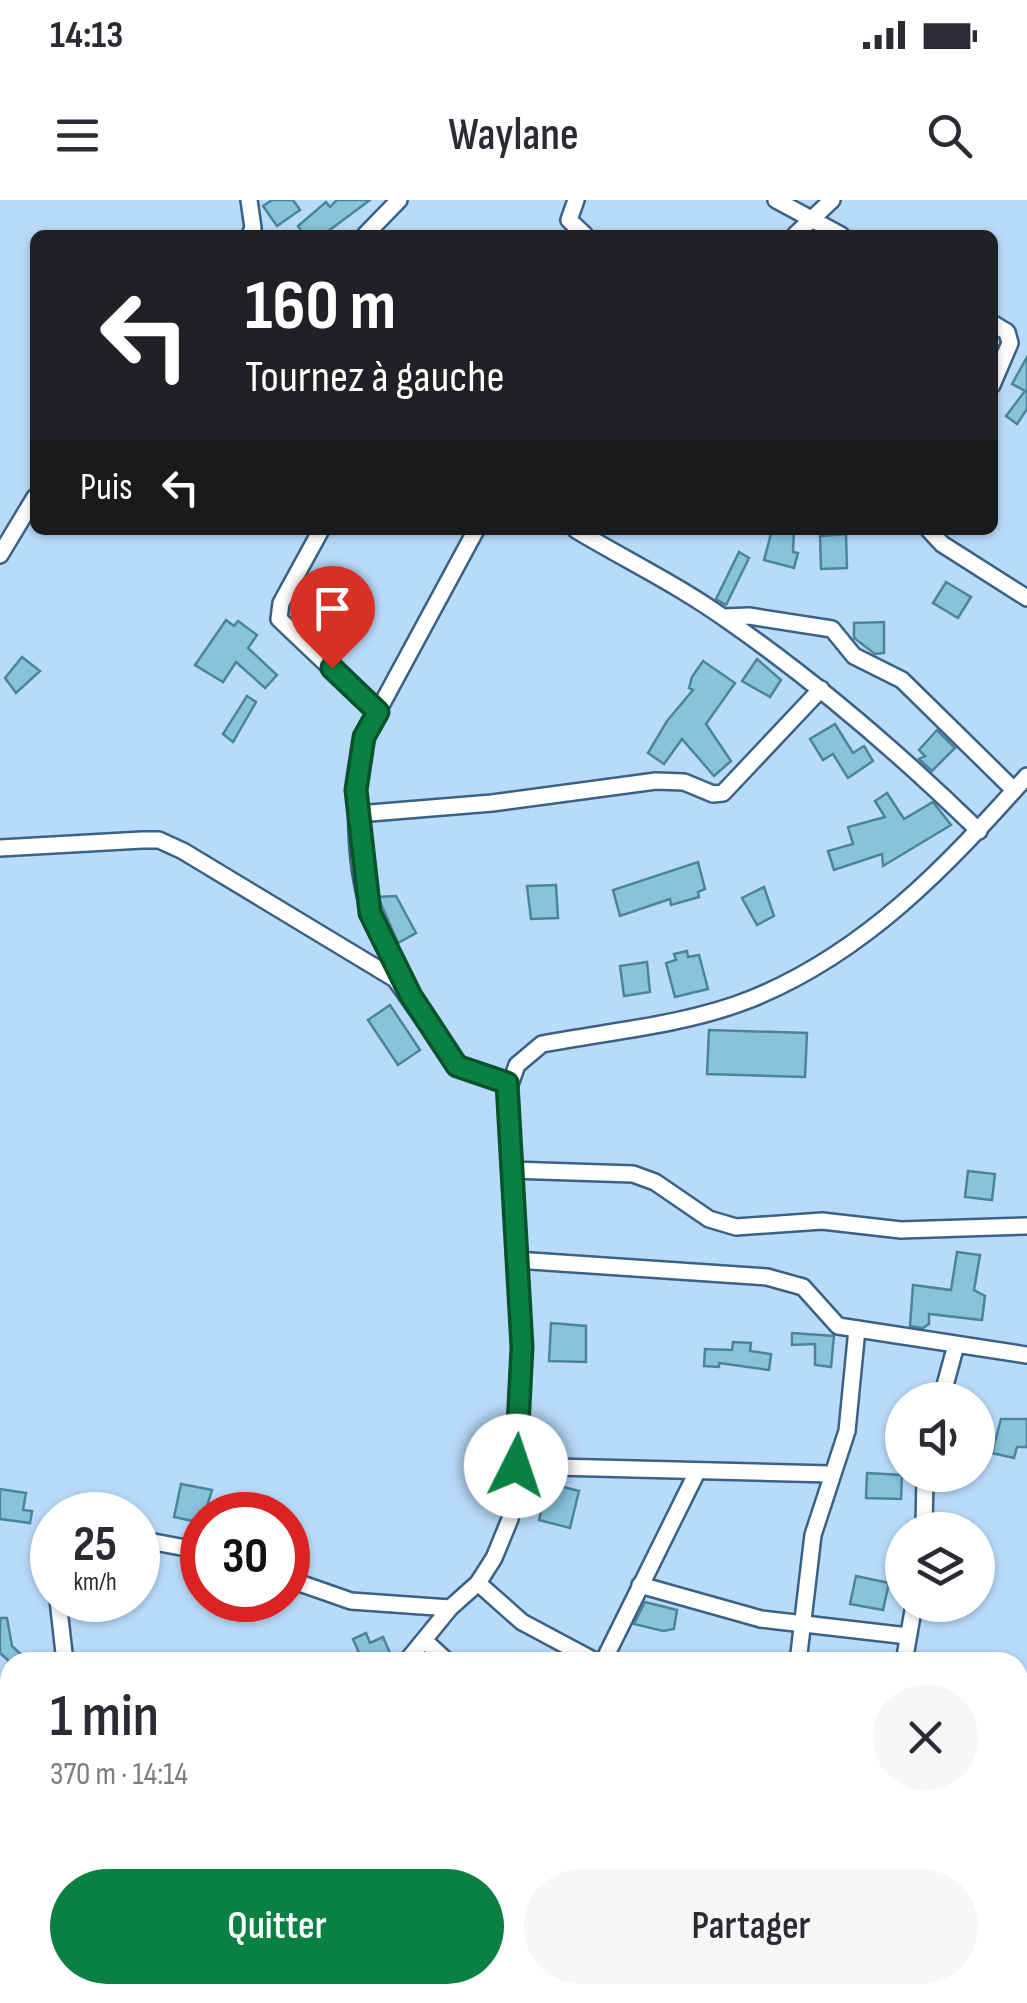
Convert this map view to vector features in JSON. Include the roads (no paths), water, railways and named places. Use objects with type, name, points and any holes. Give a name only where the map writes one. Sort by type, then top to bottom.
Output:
[{"type":"street","points":[[249,200],[253,230]]},
{"type":"street","points":[[369,230],[399,200]]},
{"type":"street","points":[[576,200],[568,220],[579,230]]},
{"type":"street","points":[[776,200],[832,230]]},
{"type":"street","points":[[800,230],[832,200]]},
{"type":"street","points":[[998,327],[1007,332],[1010,343],[998,372]]},
{"type":"street","points":[[0,555],[30,504]]},
{"type":"street","points":[[317,535],[280,603],[279,619],[378,712]]},
{"type":"street","points":[[473,535],[378,712],[358,762],[358,814],[370,913],[411,996],[457,1066],[507,1083]]},
{"type":"street","points":[[585,535],[724,617],[821,688],[905,759],[978,831]]},
{"type":"street","points":[[934,535],[1027,598]]},
{"type":"street","points":[[724,617],[748,616],[832,630],[854,656],[902,680],[1014,790]]},
{"type":"street","points":[[358,814],[478,804],[656,781],[684,782],[712,794],[722,793],[821,688]]},
{"type":"street","points":[[415,1652],[450,1608],[478,1583],[505,1534],[516,1466],[522,1376],[507,1083],[517,1066],[542,1044],[685,1017],[747,1000],[836,957],[938,874],[1027,776]]},
{"type":"street","points":[[0,848],[160,840],[381,970],[411,996]]},
{"type":"street","points":[[510,1170],[633,1174],[655,1182],[709,1219],[736,1228],[822,1221],[901,1230],[1027,1226]]},
{"type":"street","points":[[516,1260],[792,1282],[812,1294],[830,1320],[857,1329],[1027,1355]]},
{"type":"street","points":[[800,1652],[813,1536],[846,1430],[857,1329]]},
{"type":"street","points":[[945,1382],[956,1346]]},
{"type":"street","points":[[516,1466],[830,1474]]},
{"type":"street","points":[[605,1652],[696,1472]]},
{"type":"street","points":[[478,1583],[522,1622],[580,1652]]},
{"type":"street","points":[[640,1584],[762,1620],[908,1636]]},
{"type":"street","points":[[310,1586],[350,1600],[450,1608]]},
{"type":"street","points":[[60,1622],[64,1652]]},
{"type":"street","points":[[906,1652],[911,1622]]},
{"type":"street","points":[[425,1641],[437,1652]]}]
